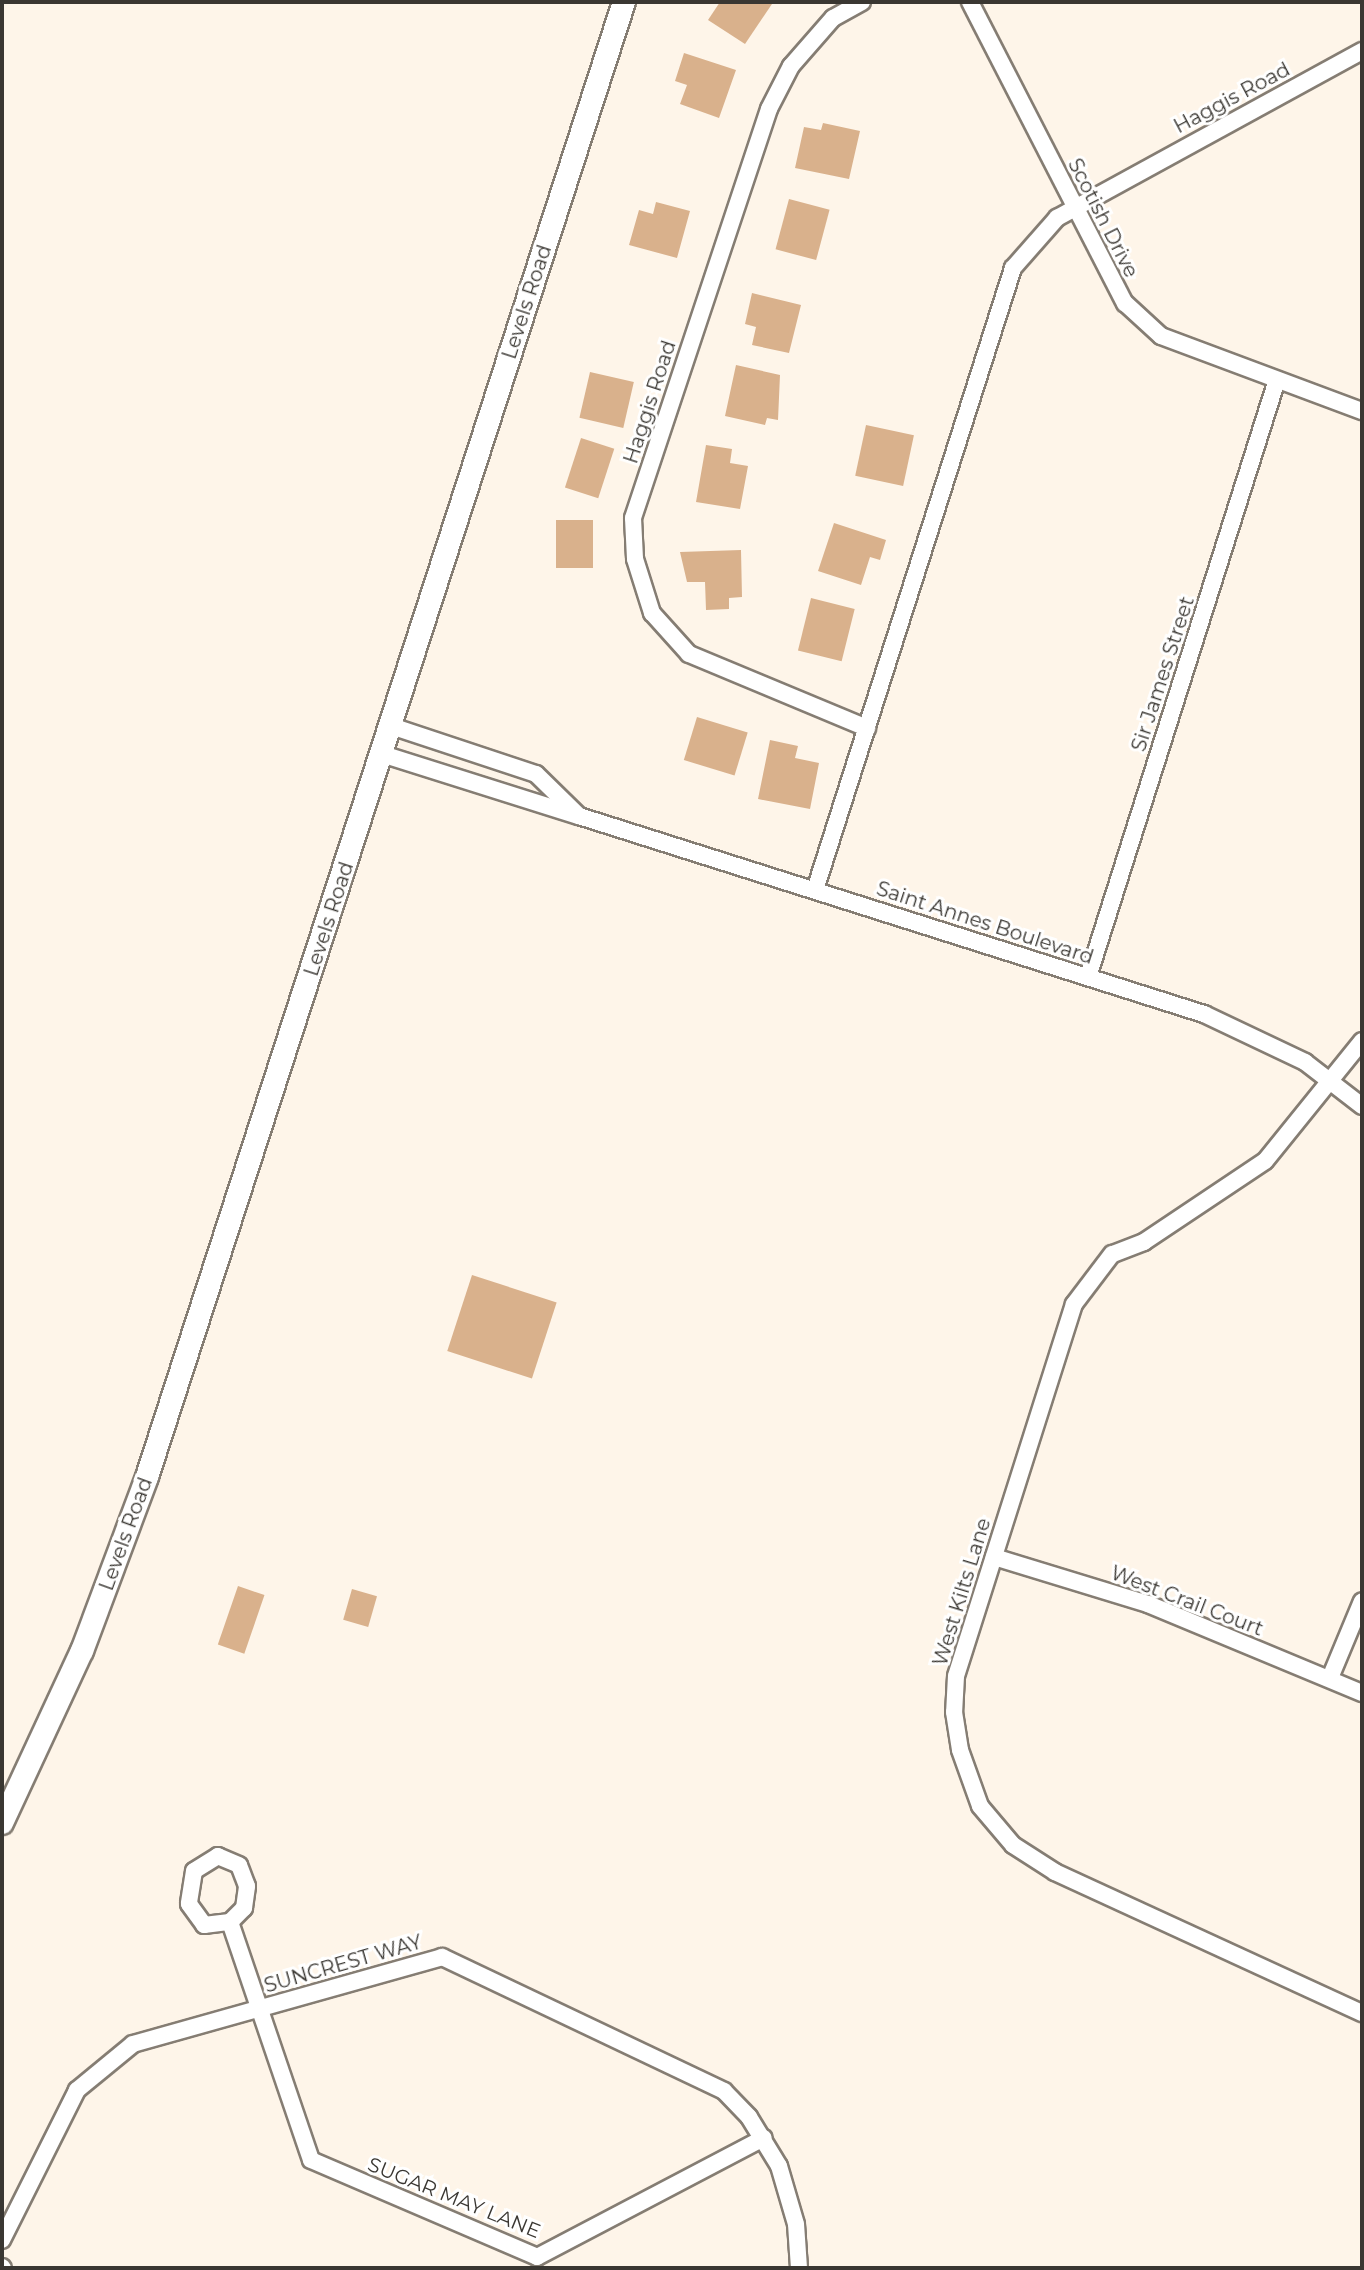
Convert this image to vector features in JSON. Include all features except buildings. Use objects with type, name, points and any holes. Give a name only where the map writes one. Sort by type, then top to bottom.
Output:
[{"type":"main road","name":"Levels Road","points":[[2,1823],[64,1694],[129,1531],[624,2]]},
{"type":"street","name":"Haggis Road","points":[[862,2],[833,18],[791,66],[769,109],[633,518],[635,559],[652,613],[689,654],[867,728]]},
{"type":"street","name":"Scotish Drive","points":[[970,2],[1125,303],[1161,336],[1276,383],[1362,411]]},
{"type":"street","name":"Haggis Road","points":[[815,890],[1013,268],[1033,241],[1075,208],[1362,51]]},
{"type":"street","name":"Sir James Street","points":[[1088,977],[1276,383]]},
{"type":"street","name":"Saint Annes Boulevard","points":[[391,726],[536,774],[579,816]]},
{"type":"street","name":"Saint Annes Boulevard","points":[[382,754],[1240,1028],[1331,1082],[1362,1106]]},
{"type":"street","name":"West Kilts Lane","points":[[1362,1041],[1265,1161],[1144,1242],[1112,1254],[1074,1304],[956,1676],[960,1750],[980,1806],[1013,1845],[1055,1872],[1362,2013]]},
{"type":"street","name":"West Crail Court","points":[[994,1557],[1148,1604],[1362,1693]]},
{"type":"street","points":[[1330,1678],[1362,1601]]},
{"type":"street","points":[[218,1856],[239,1865],[247,1886],[244,1908],[230,1922],[204,1925],[188,1898],[194,1871],[218,1856]]},
{"type":"street","points":[[230,1922],[262,2008]]},
{"type":"street","name":"SUNCREST WAY","points":[[2,2240],[77,2090],[133,2044],[442,1957],[695,2073],[737,2103],[764,2138],[792,2204],[799,2268]]},
{"type":"street","name":"SUGAR MAY LANE","points":[[262,2008],[311,2160],[537,2257],[764,2138]]}]
